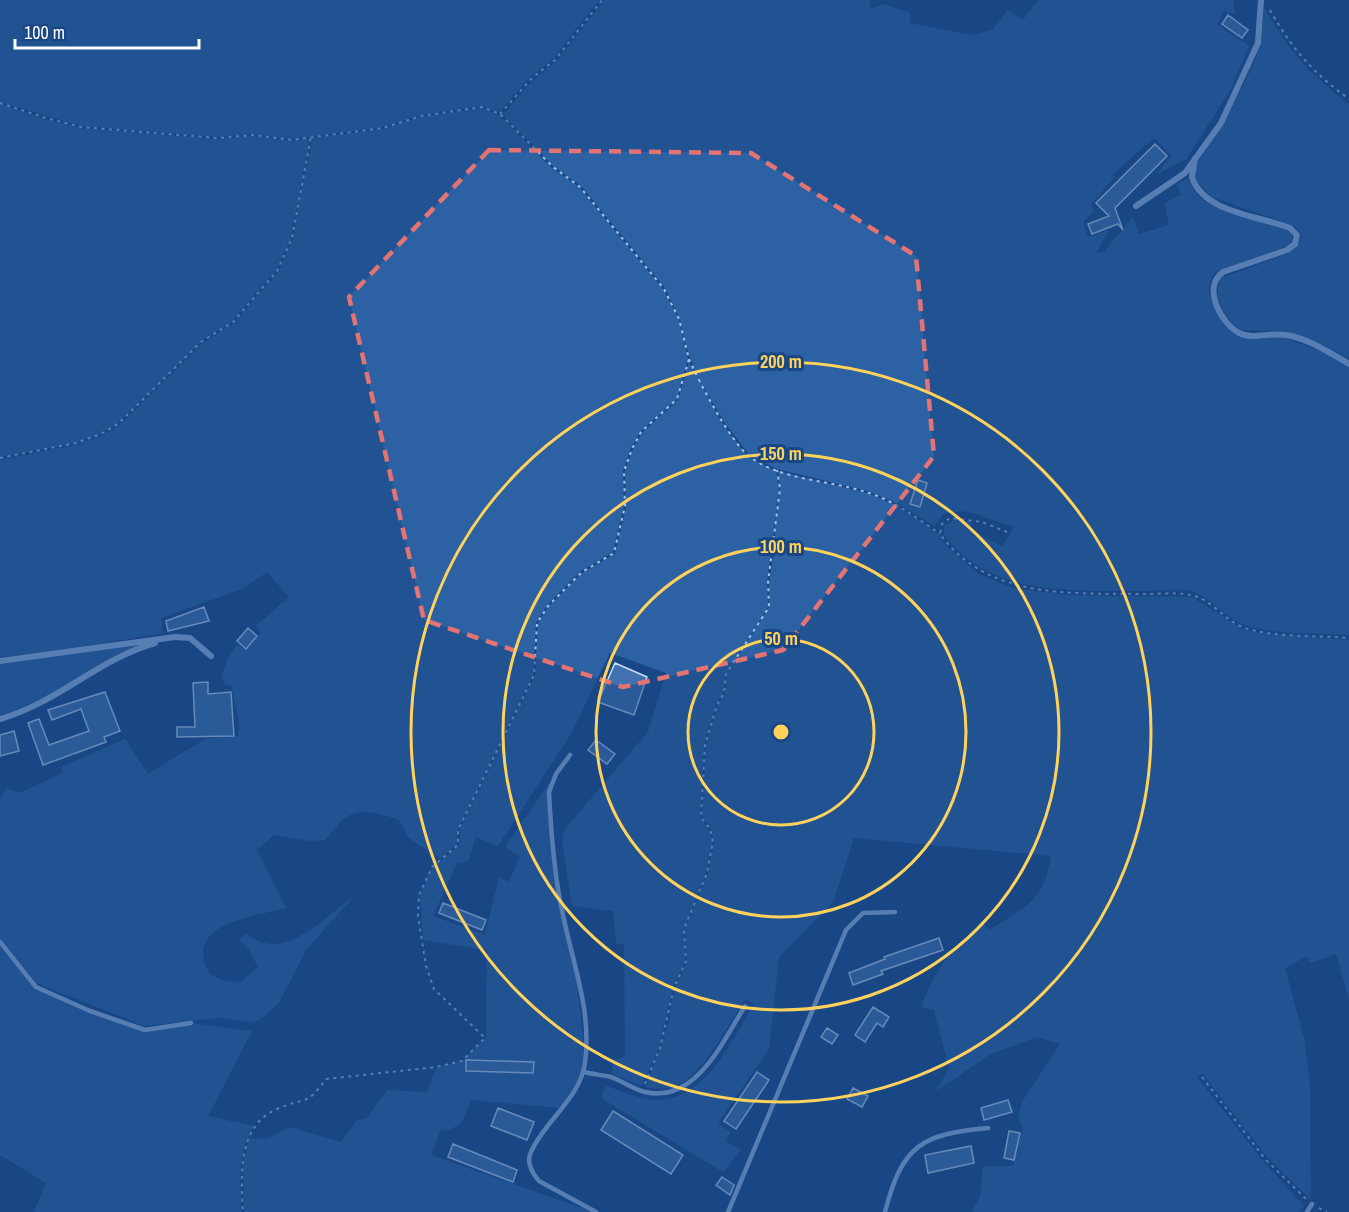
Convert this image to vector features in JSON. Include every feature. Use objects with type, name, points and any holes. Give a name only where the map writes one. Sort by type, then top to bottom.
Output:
[{"type":"street","points":[[1136,206],[1185,173],[1221,123],[1250,63],[1257,43],[1261,0]]},
{"type":"street","points":[[1195,158],[1192,177],[1205,196],[1224,206],[1290,228],[1297,235],[1295,244],[1287,250],[1229,269],[1215,279],[1212,288],[1214,300],[1234,329],[1246,335],[1284,334],[1303,340],[1349,364]]},
{"type":"street","points":[[0,719],[33,708],[133,651],[175,637]]},
{"type":"street","points":[[0,661],[175,637],[190,638],[211,656]]},
{"type":"lane","points":[[570,755],[556,774],[549,792],[562,913],[577,966],[583,1005],[586,1045],[584,1072],[578,1086],[530,1153],[529,1161],[539,1181],[596,1212]]},
{"type":"lane","points":[[728,1212],[846,930],[863,913],[895,912]]},
{"type":"lane","points":[[0,942],[36,987],[90,1011],[145,1030],[191,1023]]},
{"type":"lane","points":[[584,1072],[611,1077],[643,1091],[658,1094],[674,1092],[690,1083],[707,1066],[745,1006]]},
{"type":"lane","points":[[885,1212],[890,1192],[905,1161],[922,1143],[950,1131],[988,1128]]},
{"type":"lane","points":[[1307,1212],[1312,1204]]},
{"type":"path","points":[[500,114],[532,78],[555,60],[602,0]]},
{"type":"path","points":[[1270,10],[1289,43],[1305,62],[1349,99]]},
{"type":"path","points":[[0,103],[81,127],[218,138],[254,135],[291,140],[383,128],[420,116],[482,108],[500,114],[553,167],[580,187],[664,289],[680,319],[689,359],[724,423],[749,457],[777,470],[868,492],[899,506],[940,534],[949,546],[980,572],[1013,586],[1069,593],[1193,595],[1242,627],[1260,632],[1349,638]]},
{"type":"path","points":[[0,458],[76,444],[101,434],[118,424],[201,342],[233,322],[277,271],[292,238],[311,137]]},
{"type":"path","points":[[243,1212],[242,1165],[248,1137],[259,1122],[275,1109],[312,1099],[326,1079],[436,1067],[462,1061],[485,1038],[434,989],[422,940],[419,895],[432,867],[458,845],[458,830],[534,675],[537,623],[548,606],[582,572],[614,553],[625,506],[624,471],[632,449],[641,432],[677,399],[689,359]]},
{"type":"path","points":[[643,1091],[660,1048],[674,988],[686,962],[684,929],[707,873],[713,842],[710,829],[701,817],[705,745],[717,705],[724,693],[726,674],[769,607],[768,582],[780,489],[777,470]]},
{"type":"path","points":[[940,534],[942,524],[950,518],[982,522],[1007,532]]},
{"type":"path","points":[[1202,1077],[1266,1160],[1312,1204],[1327,1212]]},
{"type":"highlighted area","points":[[489,150],[751,153],[916,256],[934,456],[783,650],[623,687],[424,620],[349,297]]},
{"type":"shaded area","points":[[0,0],[599,0],[553,59],[530,77],[499,112],[482,106],[420,115],[383,127],[291,139],[254,134],[218,137],[81,126],[0,102]]},
{"type":"shaded area","points":[[604,0],[869,0],[871,9],[883,4],[911,13],[909,23],[972,35],[992,30],[1008,10],[1023,20],[1038,0],[1233,0],[1235,14],[1224,11],[1217,24],[1249,46],[1231,89],[1186,159],[1156,175],[1171,156],[1154,138],[1113,174],[1115,177],[1091,204],[1094,211],[1083,222],[1088,237],[1109,230],[1096,253],[1104,252],[1133,217],[1139,234],[1169,225],[1164,203],[1181,195],[1177,184],[1188,178],[1195,192],[1205,202],[1218,209],[1264,222],[1292,233],[1292,242],[1285,247],[1215,272],[1209,289],[1210,298],[1218,316],[1238,337],[1284,338],[1323,352],[1349,368],[1349,635],[1281,632],[1255,628],[1238,622],[1202,595],[1190,591],[1177,589],[1090,591],[1035,586],[1008,580],[984,569],[962,554],[943,533],[948,523],[955,520],[964,521],[972,523],[969,530],[1002,546],[1014,527],[960,511],[943,514],[934,526],[900,505],[868,491],[777,469],[750,456],[725,423],[697,377],[686,346],[680,319],[665,288],[581,186],[553,166],[503,115],[533,80],[557,61]]},
{"type":"shaded area","points":[[1264,7],[1300,60],[1349,104],[1349,359],[1327,346],[1285,331],[1241,330],[1225,313],[1219,299],[1218,285],[1221,278],[1288,254],[1301,240],[1301,234],[1295,226],[1212,197],[1197,181],[1195,172],[1198,161],[1224,124],[1253,65],[1261,44]]},
{"type":"shaded area","points":[[0,104],[81,128],[218,139],[254,136],[291,141],[310,138],[291,238],[276,270],[232,321],[201,342],[117,424],[100,434],[76,443],[0,457]]},
{"type":"shaded area","points":[[482,108],[499,115],[552,168],[579,187],[663,289],[679,319],[688,359],[677,399],[640,432],[631,448],[623,471],[624,506],[613,552],[581,571],[547,605],[536,623],[533,675],[458,830],[457,844],[440,859],[409,838],[399,820],[364,812],[344,819],[325,840],[310,841],[274,835],[257,850],[286,908],[244,918],[216,931],[207,940],[203,952],[208,971],[216,977],[226,981],[241,982],[258,967],[249,950],[239,940],[246,934],[269,944],[283,943],[304,934],[354,896],[306,950],[279,1003],[260,1020],[249,1022],[219,1018],[144,1026],[37,983],[0,938],[0,800],[6,788],[19,793],[63,773],[61,767],[125,739],[148,774],[205,739],[238,736],[239,721],[231,685],[225,685],[221,676],[229,656],[237,645],[245,649],[261,633],[256,626],[289,597],[267,572],[242,589],[161,618],[163,633],[76,648],[0,657],[0,460],[76,445],[102,436],[119,426],[202,344],[234,323],[278,272],[293,239],[313,138],[384,129],[421,117]]},
{"type":"shaded area","points":[[689,362],[723,424],[748,457],[776,471],[779,489],[767,582],[768,607],[726,674],[723,693],[716,704],[704,745],[700,817],[709,830],[713,842],[706,873],[684,929],[685,961],[673,987],[659,1048],[642,1086],[612,1074],[613,1059],[625,1057],[624,945],[616,943],[613,911],[572,906],[562,841],[564,830],[648,732],[666,673],[610,653],[571,734],[498,846],[476,837],[468,862],[457,863],[433,916],[485,935],[499,877],[509,882],[520,857],[505,847],[550,782],[548,792],[560,913],[575,966],[584,1045],[582,1072],[577,1085],[560,1108],[471,1100],[462,1123],[447,1131],[441,1129],[431,1155],[593,1212],[244,1212],[243,1165],[249,1138],[268,1139],[289,1127],[341,1142],[357,1120],[366,1119],[387,1090],[427,1092],[436,1068],[462,1061],[486,1038],[487,950],[423,940],[420,895],[432,868],[459,845],[460,829],[535,675],[538,623],[549,606],[582,573],[615,554],[626,507],[625,471],[633,449],[642,433],[678,400]]},
{"type":"shaded area","points":[[778,471],[867,493],[899,506],[939,535],[947,547],[979,574],[1013,588],[1068,595],[1192,597],[1242,629],[1260,633],[1349,640],[1349,999],[1336,954],[1310,963],[1307,956],[1285,968],[1305,1042],[1310,1086],[1311,1200],[1266,1156],[1202,1073],[1197,1077],[1263,1161],[1304,1206],[1299,1212],[972,1212],[980,1196],[983,1166],[1013,1166],[1023,1128],[1018,1118],[1022,1102],[1060,1044],[1037,1037],[991,1054],[936,1091],[949,1068],[934,1010],[921,1007],[939,970],[953,951],[984,924],[989,930],[1023,909],[1038,894],[1048,871],[1051,856],[854,838],[833,902],[779,957],[769,1049],[718,1123],[730,1132],[726,1142],[741,1150],[723,1172],[601,1098],[606,1086],[655,1100],[673,1098],[689,1090],[703,1080],[715,1066],[754,1004],[745,999],[706,1060],[686,1080],[671,1088],[646,1088],[668,1025],[675,988],[687,962],[685,929],[708,873],[714,842],[711,829],[702,816],[706,745],[718,705],[725,693],[727,674],[769,607],[769,582],[775,547],[775,523],[780,489]]},
{"type":"shaded area","points":[[149,643],[111,659],[39,699],[0,715],[0,664]]},
{"type":"shaded area","points":[[0,946],[34,988],[90,1014],[146,1032],[197,1024],[252,1031],[208,1116],[254,1126],[242,1157],[240,1179],[242,1212],[34,1212],[46,1183],[0,1155]]},
{"type":"building","points":[[1228,15],[1248,30],[1242,38],[1222,24]]},
{"type":"building","points":[[1155,144],[1167,156],[1115,208],[1123,230],[1118,224],[1092,234],[1088,224],[1109,216],[1096,203]]},
{"type":"building","points":[[918,480],[927,483],[920,507],[910,504]]},
{"type":"building","points":[[204,607],[209,621],[168,631],[166,621]]},
{"type":"building","points":[[248,628],[257,636],[246,649],[237,641]]},
{"type":"building","points":[[615,663],[647,677],[634,715],[598,702]]},
{"type":"building","points":[[208,682],[208,694],[231,692],[234,736],[177,737],[177,727],[195,727],[193,683]]},
{"type":"building","points":[[105,692],[120,731],[104,737],[106,742],[43,765],[28,723],[39,719],[49,745],[89,731],[81,709],[52,720],[48,710]]},
{"type":"building","points":[[14,731],[19,751],[0,756],[0,735]]},
{"type":"building","points":[[596,740],[615,754],[607,764],[588,750]]},
{"type":"building","points":[[443,903],[486,920],[482,930],[439,913]]},
{"type":"building","points":[[939,938],[943,950],[881,971],[883,974],[853,985],[849,973],[885,959],[884,957]]},
{"type":"building","points":[[873,1007],[889,1017],[883,1027],[877,1023],[865,1042],[855,1035]]},
{"type":"building","points":[[827,1028],[838,1035],[832,1044],[821,1037]]},
{"type":"building","points":[[466,1060],[534,1062],[533,1073],[466,1071]]},
{"type":"building","points":[[757,1072],[769,1080],[736,1129],[724,1121]]},
{"type":"building","points":[[853,1088],[868,1096],[862,1107],[847,1099]]},
{"type":"building","points":[[1008,1100],[1012,1112],[984,1120],[981,1108]]},
{"type":"building","points":[[498,1108],[534,1122],[527,1140],[491,1126]]},
{"type":"building","points":[[613,1111],[683,1155],[671,1174],[601,1130]]},
{"type":"building","points":[[1009,1131],[1020,1133],[1014,1160],[1004,1158]]},
{"type":"building","points":[[453,1144],[517,1170],[513,1182],[448,1157]]},
{"type":"building","points":[[971,1146],[974,1163],[928,1173],[925,1155]]},
{"type":"building","points":[[722,1177],[734,1185],[730,1195],[716,1185]]}]
